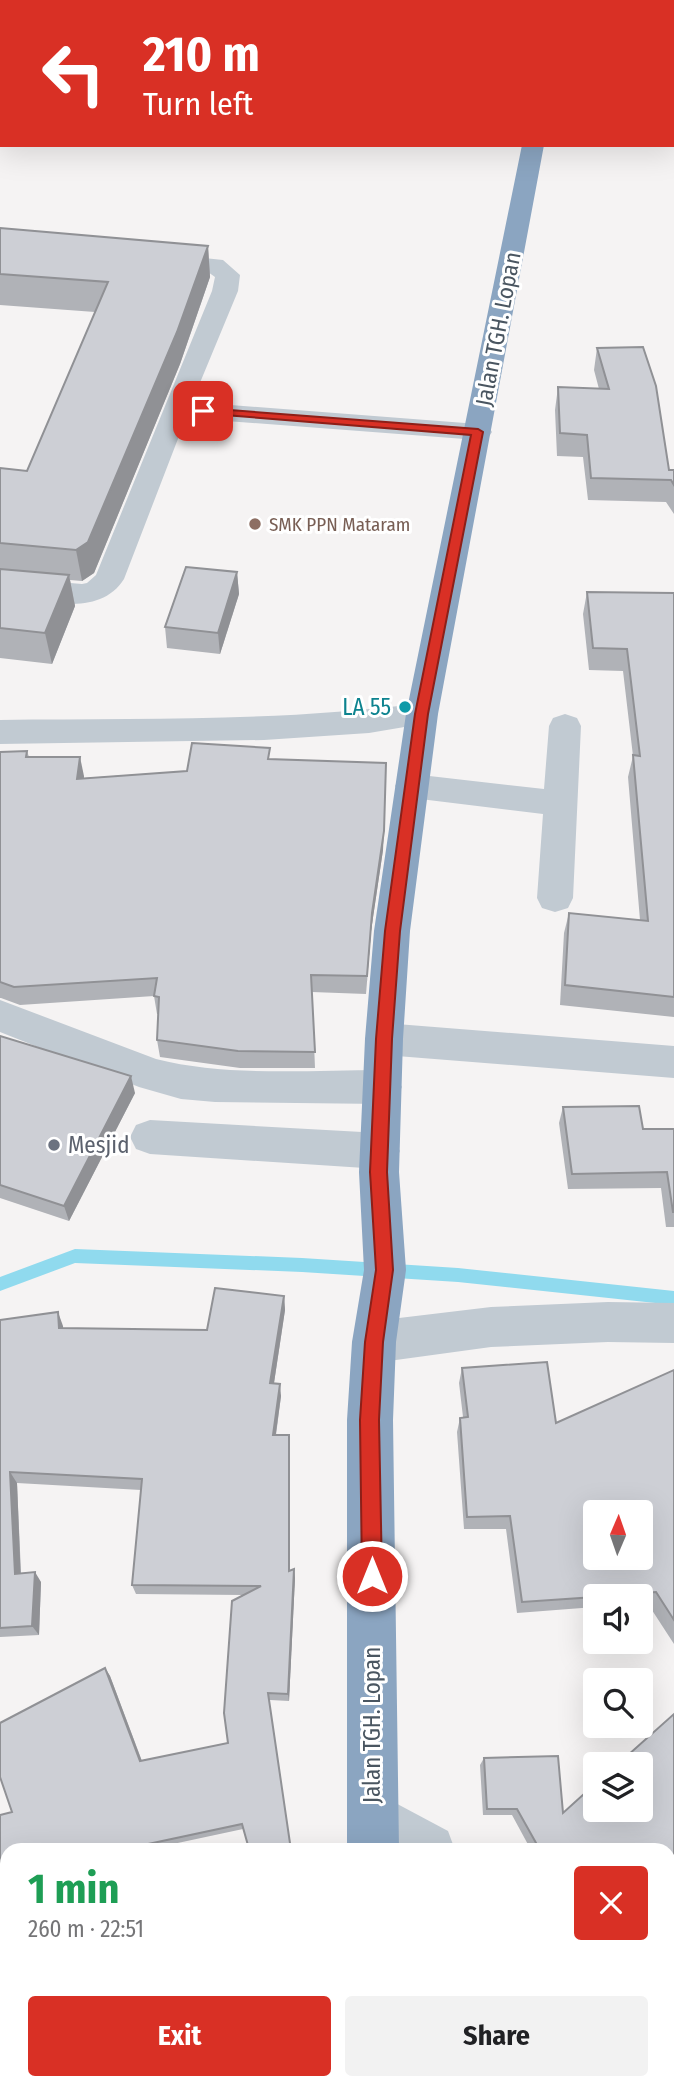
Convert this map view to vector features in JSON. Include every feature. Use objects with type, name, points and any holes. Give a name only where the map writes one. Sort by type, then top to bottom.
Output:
[{"type":"highway","name":"Jalan TGH. Lopan","points":[[373,1834],[369,1420],[374,1342],[385,1270],[379,1162],[392,931],[422,714],[533,147]]},
{"type":"street","points":[[0,587],[82,594],[97,591],[109,579],[225,291],[228,275],[214,265],[132,258]]},
{"type":"street","points":[[176,409],[478,432]]},
{"type":"street","points":[[0,732],[275,729],[372,722],[422,714]]},
{"type":"street","points":[[555,898],[565,726]]},
{"type":"street","points":[[412,786],[560,803]]},
{"type":"street","points":[[0,1016],[153,1075],[181,1082],[382,1087]]},
{"type":"street","points":[[384,1039],[674,1062]]},
{"type":"street","points":[[150,1137],[379,1162]]},
{"type":"street","points":[[374,1342],[491,1328],[608,1322],[674,1323]]},
{"type":"street","points":[[373,1834],[404,1843]]},
{"type":"building","points":[[0,228],[208,246],[177,332],[88,542],[76,550],[0,543],[0,468],[27,471],[108,282],[0,274]]},
{"type":"building","points":[[643,347],[656,386],[669,470],[674,470],[674,485],[671,480],[591,478],[587,435],[560,433],[558,387],[609,389],[597,348]]},
{"type":"building","points":[[186,567],[237,572],[218,633],[165,627]]},
{"type":"building","points":[[0,569],[69,575],[45,633],[0,628]]},
{"type":"building","points":[[587,592],[674,593],[674,997],[565,985],[569,913],[648,921],[633,755],[640,756],[627,649],[593,648]]},
{"type":"building","points":[[192,743],[270,748],[268,759],[386,763],[384,831],[372,913],[367,976],[311,975],[315,1052],[238,1051],[157,1040],[159,997],[154,996],[157,978],[14,987],[0,982],[0,752],[27,751],[26,757],[80,757],[77,779],[187,771]]},
{"type":"building","name":"Mesjid","points":[[0,1036],[131,1076],[64,1206],[0,1185]]},
{"type":"building","points":[[639,1106],[643,1129],[674,1129],[674,1212],[667,1172],[572,1174],[563,1107]]},
{"type":"building","points":[[215,1288],[284,1296],[270,1383],[280,1384],[273,1435],[289,1435],[289,1571],[294,1569],[288,1694],[268,1693],[290,1843],[247,1843],[242,1824],[153,1843],[0,1843],[0,1815],[12,1812],[0,1777],[0,1723],[105,1668],[140,1761],[228,1743],[224,1713],[232,1601],[261,1586],[132,1585],[142,1479],[10,1472],[15,1574],[35,1572],[32,1626],[0,1628],[0,1320],[58,1312],[59,1328],[207,1330]]},
{"type":"building","points":[[547,1362],[556,1423],[674,1370],[674,1620],[656,1592],[653,1592],[653,1584],[583,1584],[583,1598],[522,1602],[510,1516],[467,1517],[460,1418],[468,1417],[462,1368]]},
{"type":"building","points":[[674,1714],[674,1843],[536,1843],[517,1809],[487,1809],[484,1758],[558,1756],[563,1813],[583,1795],[583,1822],[653,1822],[653,1752],[631,1752],[647,1738],[653,1738],[653,1733]]},
{"type":"waterway","points":[[0,1284],[75,1256],[302,1265],[458,1275],[674,1298]]},
{"type":"place","name":"SMK PPN Mataram","points":[[255,524]]},
{"type":"place","name":"LA 55","points":[[405,707]]},
{"type":"place","name":"Mesjid","points":[[54,1145]]},
{"type":"route","points":[[203,411],[478,432],[422,714],[392,931],[384,1039],[379,1172],[385,1270],[374,1342],[369,1420],[372,1576]]}]
